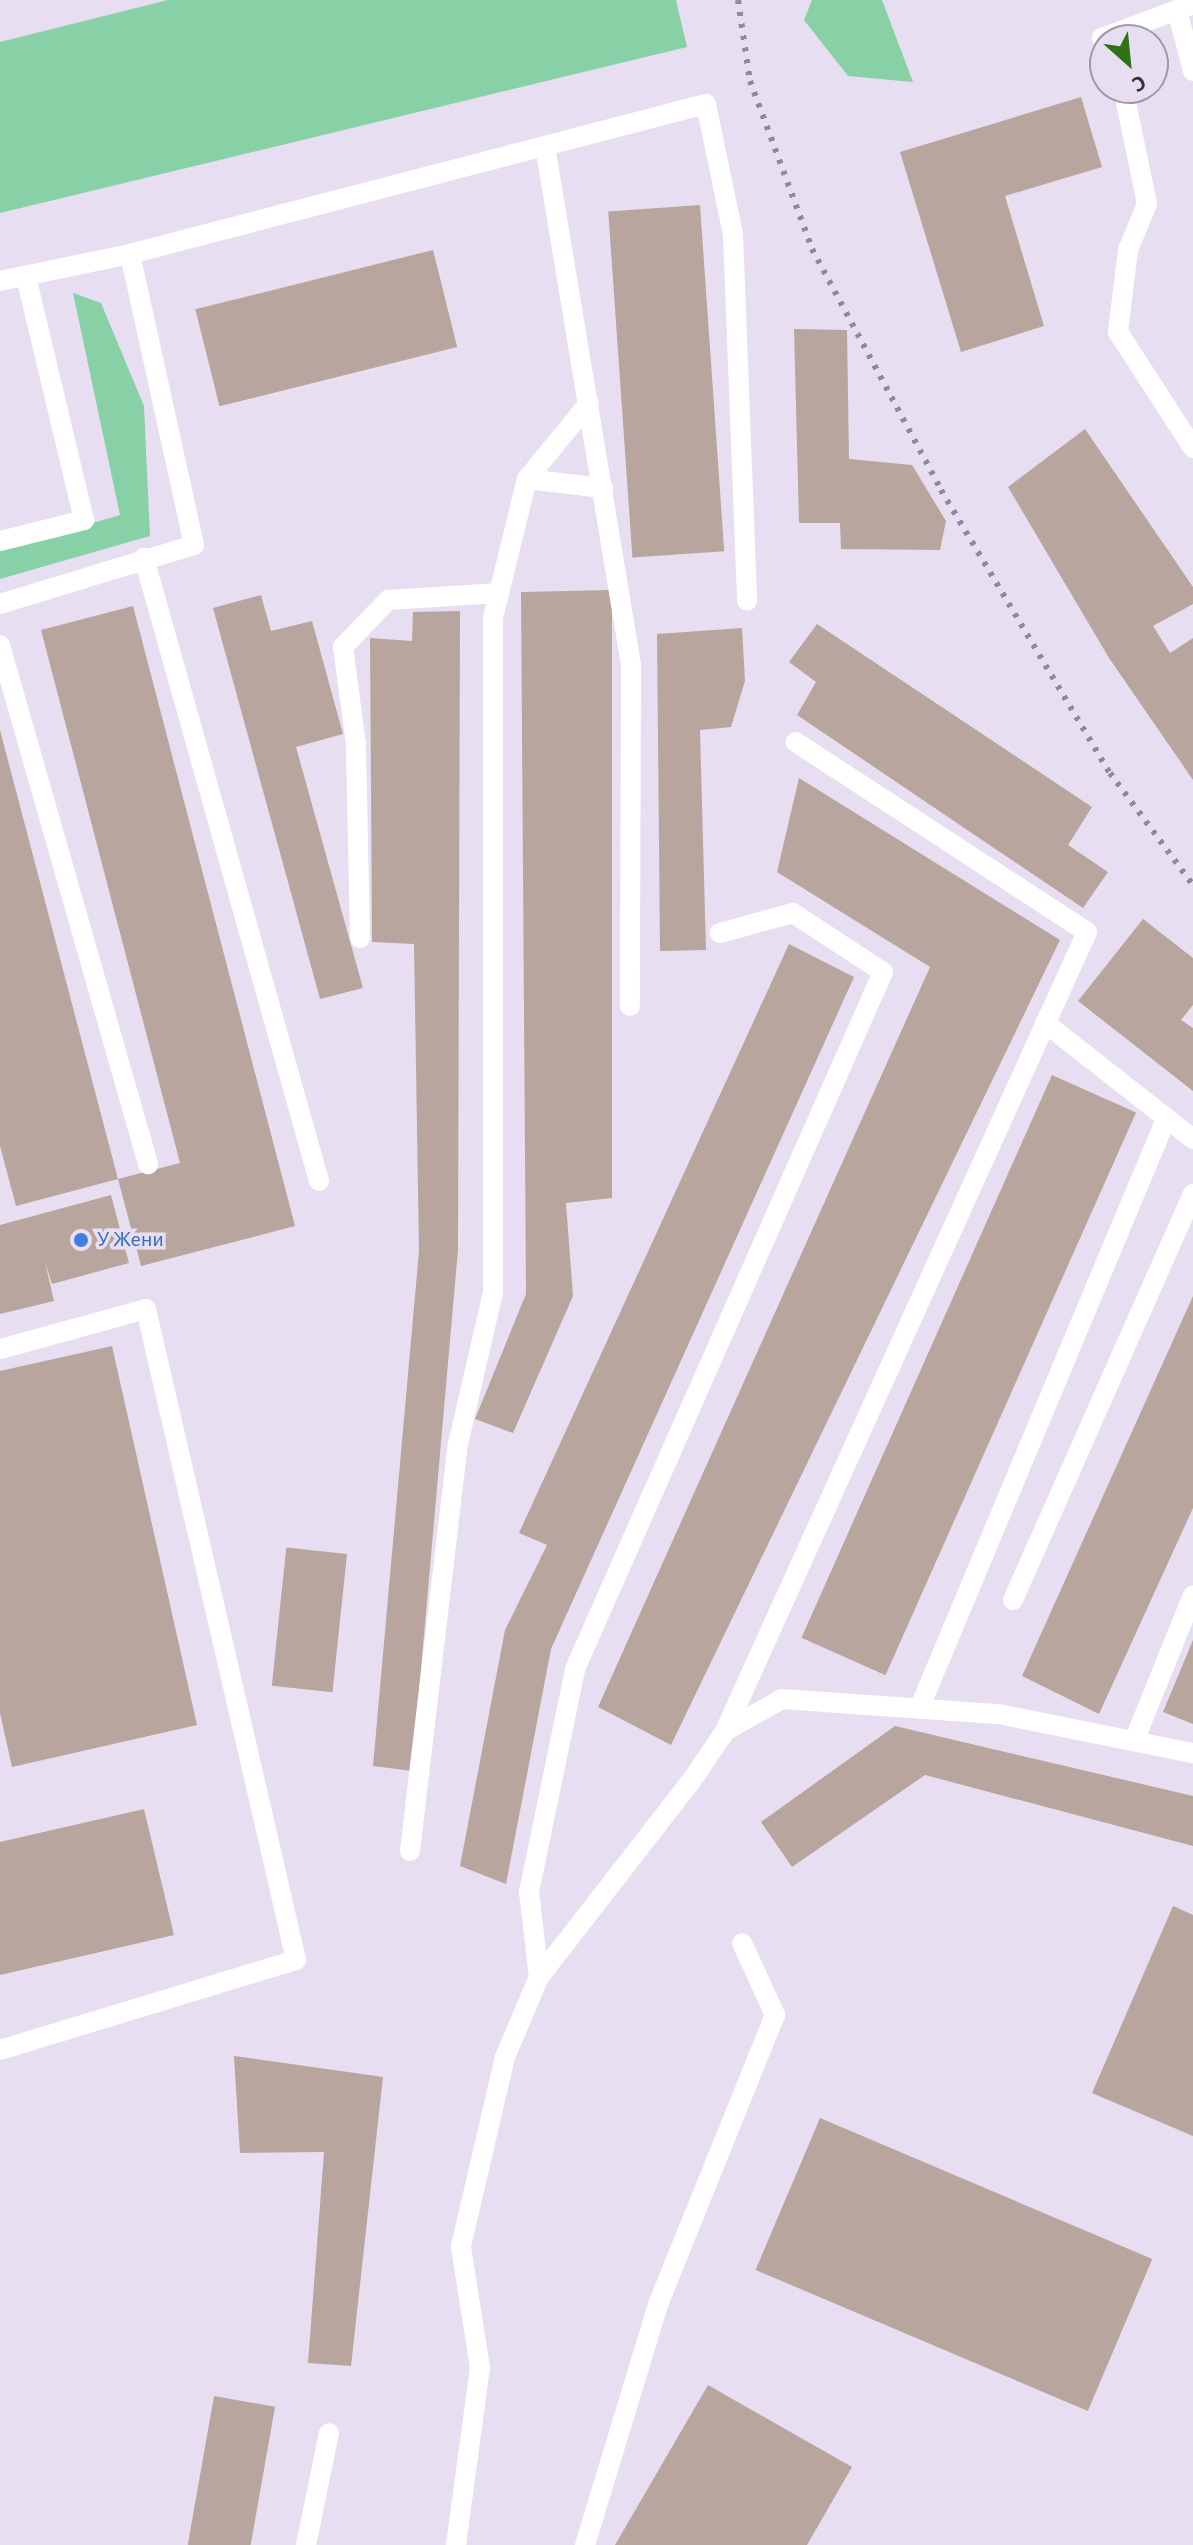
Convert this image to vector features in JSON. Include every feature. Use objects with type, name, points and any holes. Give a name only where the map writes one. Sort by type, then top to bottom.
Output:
[{"type":"lane","points":[[1139,24],[1185,7],[1193,71]]},
{"type":"lane","points":[[0,281],[130,254],[706,104],[733,234],[747,601]]},
{"type":"lane","points":[[1126,104],[1147,204],[1128,250],[1118,332],[1193,448]]},
{"type":"lane","points":[[545,146],[631,665],[630,1006]]},
{"type":"lane","points":[[0,604],[194,545],[130,254]]},
{"type":"lane","points":[[0,541],[84,520],[26,276]]},
{"type":"lane","points":[[410,1851],[458,1444],[493,1292],[493,618],[527,479],[589,403]]},
{"type":"lane","points":[[527,479],[603,488]]},
{"type":"lane","points":[[144,558],[319,1181]]},
{"type":"lane","points":[[360,938],[356,744],[343,647],[388,600],[499,593]]},
{"type":"lane","points":[[0,645],[148,1164]]},
{"type":"lane","points":[[456,2545],[480,2368],[461,2246],[505,2057],[539,1977],[692,1780],[725,1731],[1087,932],[796,742]]},
{"type":"lane","points":[[539,1977],[529,1892],[575,1669],[883,972],[793,913],[720,933]]},
{"type":"lane","points":[[1045,1023],[1193,1139]]},
{"type":"lane","points":[[919,1709],[1166,1119]]},
{"type":"lane","points":[[1013,1600],[1193,1194]]},
{"type":"lane","points":[[0,1349],[146,1309],[296,1960],[0,2050]]},
{"type":"lane","points":[[1134,1741],[1193,1595]]},
{"type":"lane","points":[[725,1731],[782,1699],[999,1714],[1193,1753]]},
{"type":"lane","points":[[585,2545],[659,2302],[775,2015],[742,1943]]},
{"type":"lane","points":[[306,2545],[329,2433]]},
{"type":"green space","points":[[168,0],[676,0],[687,47],[0,213],[0,42]]},
{"type":"green space","points":[[812,0],[882,0],[913,82],[848,76],[804,20]]},
{"type":"green space","points":[[73,293],[101,303],[144,406],[150,536],[0,579],[0,550],[120,515]]},
{"type":"building","points":[[1081,97],[1102,167],[1005,196],[1044,326],[961,352],[900,152]]},
{"type":"building","points":[[700,205],[724,551],[632,558],[608,211]]},
{"type":"building","points":[[433,250],[457,347],[219,406],[195,309]]},
{"type":"building","points":[[794,329],[847,330],[849,459],[912,465],[946,521],[940,550],[841,549],[840,523],[799,523]]},
{"type":"building","points":[[1085,429],[1193,587],[1193,604],[1153,626],[1170,653],[1193,638],[1193,780],[1109,658],[1008,487]]},
{"type":"building","points":[[612,590],[612,1198],[566,1203],[573,1296],[513,1433],[475,1419],[526,1294],[521,592]]},
{"type":"building","points":[[261,595],[271,631],[312,621],[343,734],[296,747],[363,988],[320,999],[213,608]]},
{"type":"building","points":[[133,606],[295,1226],[141,1266],[118,1179],[180,1163],[41,630]]},
{"type":"building","points":[[460,611],[458,1250],[412,1771],[373,1766],[419,1251],[414,944],[372,942],[370,638],[412,641],[413,612]]},
{"type":"building","points":[[817,624],[1092,807],[1068,845],[1108,872],[1083,908],[797,715],[816,682],[789,662]]},
{"type":"building","points":[[742,628],[745,681],[731,727],[700,730],[706,950],[660,951],[657,634]]},
{"type":"building","points":[[0,730],[118,1179],[16,1206],[0,1146]]},
{"type":"building","points":[[799,778],[1060,940],[671,1745],[598,1707],[930,967],[777,872]]},
{"type":"building","points":[[1143,919],[1193,958],[1193,1005],[1181,1020],[1193,1028],[1193,1091],[1078,1001]]},
{"type":"building","points":[[789,944],[854,977],[551,1649],[506,1884],[460,1866],[505,1630],[547,1545],[519,1533]]},
{"type":"building","points":[[1052,1075],[1136,1112],[885,1675],[801,1638]]},
{"type":"building","points":[[111,1195],[129,1263],[52,1284],[45,1262],[54,1301],[0,1314],[0,1225]]},
{"type":"building","points":[[1193,1296],[1193,1508],[1099,1714],[1022,1676]]},
{"type":"building","points":[[112,1346],[197,1725],[12,1767],[0,1713],[0,1371]]},
{"type":"building","points":[[286,1548],[347,1554],[332,1692],[272,1686]]},
{"type":"building","points":[[1193,1640],[1193,1724],[1163,1712]]},
{"type":"building","points":[[895,1726],[1193,1796],[1193,1846],[925,1775],[792,1867],[761,1822]]},
{"type":"building","points":[[144,1809],[174,1935],[0,1975],[0,1842]]},
{"type":"building","points":[[1173,1906],[1193,1915],[1193,2136],[1092,2093]]},
{"type":"building","points":[[234,2056],[383,2077],[351,2366],[308,2363],[324,2152],[240,2153]]},
{"type":"building","points":[[820,2118],[1152,2259],[1088,2411],[756,2270]]},
{"type":"building","points":[[708,2385],[852,2467],[807,2545],[615,2545]]},
{"type":"building","points":[[214,2396],[275,2407],[251,2545],[188,2545]]},
{"type":"railway","points":[[738,0],[750,81],[812,249],[941,490],[1110,773],[1193,885]]},
{"type":"place","name":"У Жени","points":[[81,1240]]}]
